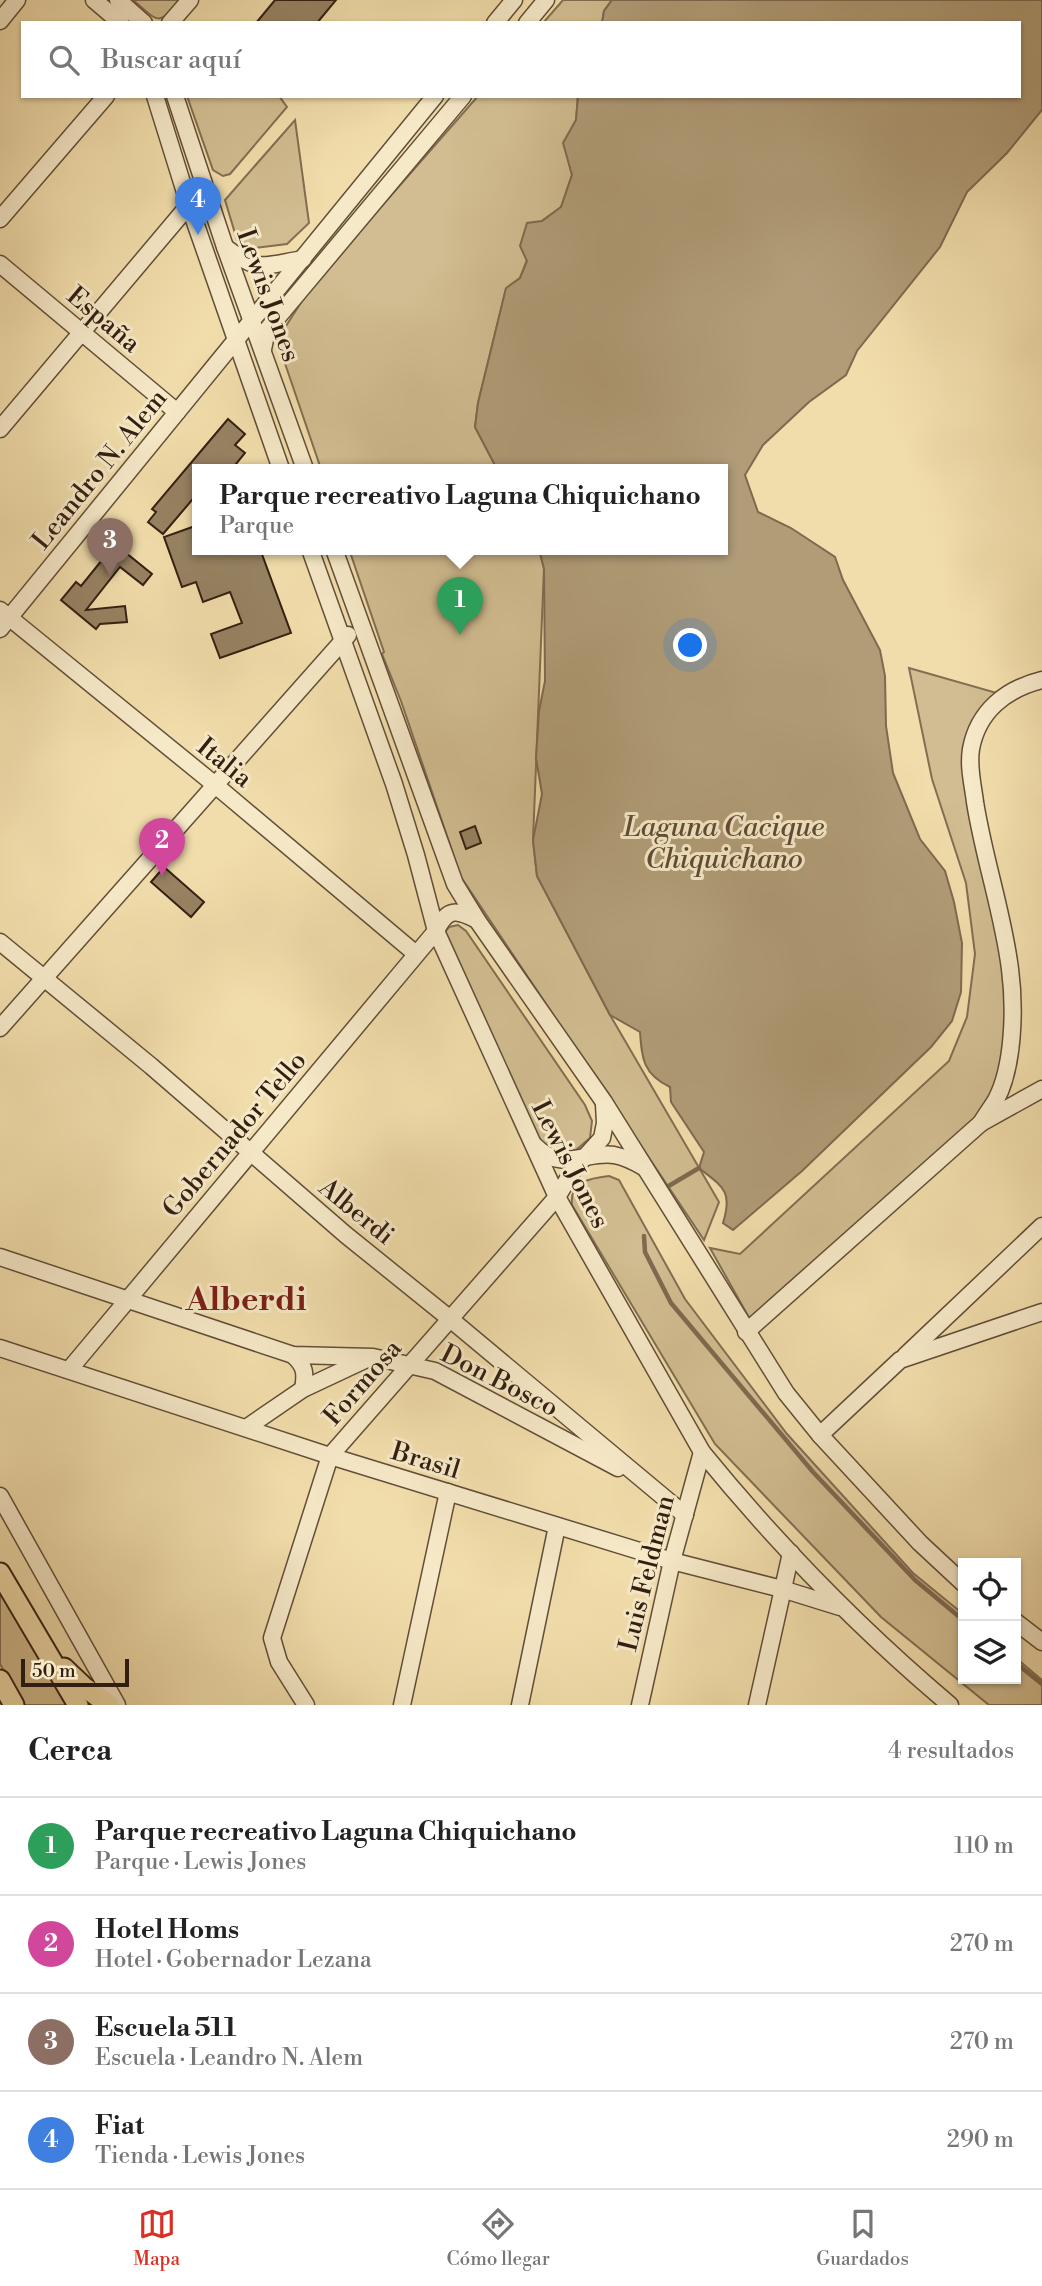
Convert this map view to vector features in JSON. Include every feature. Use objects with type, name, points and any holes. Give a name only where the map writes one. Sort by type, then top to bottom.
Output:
[{"type":"main road","points":[[0,1573],[5,1589],[78,1705]]},
{"type":"main road","points":[[47,1653],[83,1687],[109,1705]]},
{"type":"main road","points":[[0,1680],[14,1705]]},
{"type":"street","points":[[0,21],[17,0]]},
{"type":"street","points":[[94,0],[119,21]]},
{"type":"street","points":[[118,0],[142,21]]},
{"type":"street","points":[[172,21],[190,0]]},
{"type":"street","points":[[497,21],[514,0]]},
{"type":"street","points":[[529,21],[546,0]]},
{"type":"street","points":[[0,219],[104,98]]},
{"type":"street","name":"Lewis Jones","points":[[156,98],[189,205],[279,464]]},
{"type":"street","name":"Lewis Jones","points":[[176,98],[225,247],[303,464]]},
{"type":"street","name":"Leandro N. Alem","points":[[3,619],[253,320],[433,98]]},
{"type":"street","points":[[262,349],[267,330],[461,98]]},
{"type":"street","points":[[0,429],[189,205]]},
{"type":"street","points":[[225,247],[245,263],[257,266],[303,258]]},
{"type":"street","name":"España","points":[[0,264],[177,412]]},
{"type":"street","name":"Lewis Jones","points":[[312,555],[397,796],[436,931],[557,1198],[702,1452],[842,1607],[950,1705]]},
{"type":"street","name":"Lewis Jones","points":[[336,555],[455,884],[648,1169],[786,1393],[820,1435],[920,1543],[958,1578]]},
{"type":"street","name":"Italia","points":[[3,619],[214,784],[416,954]]},
{"type":"street","points":[[0,1028],[341,640],[360,624]]},
{"type":"street","points":[[981,1123],[997,1098],[1006,1069],[1011,1041],[1012,1005],[1010,970],[979,827],[971,774],[971,751],[977,729],[989,709],[1004,695],[1021,685],[1042,680]]},
{"type":"street","name":"Gobernador Tello","points":[[69,1370],[436,931],[442,919],[452,912],[462,912],[477,920]]},
{"type":"street","name":"Alberdi","points":[[0,942],[150,1066],[250,1154],[685,1515]]},
{"type":"street","points":[[746,1332],[981,1123],[1042,1088]]},
{"type":"street","name":"Formosa","points":[[306,1705],[279,1662],[272,1638],[330,1456],[557,1198],[581,1160],[602,1138],[605,1123],[604,1102]]},
{"type":"street","points":[[530,1142],[543,1154],[559,1159],[581,1160],[611,1155],[628,1158],[648,1169]]},
{"type":"street","points":[[820,1435],[1042,1226]]},
{"type":"street","name":"Don Bosco","points":[[0,1257],[293,1355],[373,1357],[435,1371],[648,1484]]},
{"type":"street","points":[[900,1360],[1042,1312]]},
{"type":"street","name":"Brasil","points":[[0,1348],[330,1456],[557,1526],[672,1561],[842,1607]]},
{"type":"street","points":[[293,1355],[303,1364],[306,1374],[303,1389]]},
{"type":"street","points":[[246,1428],[303,1389],[373,1357]]},
{"type":"street","name":"Luis Feldman","points":[[640,1705],[672,1561],[702,1452]]},
{"type":"street","points":[[402,1705],[447,1492]]},
{"type":"street","points":[[0,1496],[117,1705]]},
{"type":"street","points":[[520,1705],[557,1526]]},
{"type":"street","points":[[757,1705],[791,1553]]},
{"type":"street","points":[[1021,1626],[1042,1642]]},
{"type":"shaded area","points":[[133,0],[182,0],[162,18],[158,18],[153,17]]},
{"type":"shaded area","points":[[563,0],[612,0],[604,11],[602,21],[545,21]]},
{"type":"shaded area","points":[[188,98],[280,98],[287,107],[230,174],[223,176],[213,170]]},
{"type":"shaded area","points":[[476,98],[578,98],[576,120],[564,143],[572,175],[561,207],[542,221],[520,278],[506,289],[478,403],[475,427],[494,464],[319,464],[277,340],[311,287]]},
{"type":"shaded area","points":[[295,120],[309,223],[287,244],[255,248],[237,240],[225,200]]},
{"type":"shaded area","points":[[351,555],[541,555],[544,568],[533,840],[537,876],[610,1015],[719,1202],[704,1240],[461,877],[401,701],[382,654],[384,652]]},
{"type":"shaded area","points":[[909,668],[1004,695],[971,751],[1012,1005],[997,1098],[756,1330],[710,1248],[740,1254],[949,1061],[967,1017],[975,954],[966,883],[932,779]]},
{"type":"shaded area","points":[[458,925],[466,931],[585,1105],[592,1121],[590,1138],[576,1150],[560,1155],[532,1136],[444,933],[449,927]]},
{"type":"shaded area","points":[[609,1176],[619,1180],[685,1299],[787,1434],[913,1573],[958,1610],[958,1680],[881,1617],[715,1444],[572,1205],[577,1186],[595,1178]]},
{"type":"shaded area","points":[[0,1589],[66,1705],[24,1705],[0,1664]]},
{"type":"shaded area","points":[[1021,1662],[1042,1680],[1042,1705],[989,1705],[963,1684],[1021,1684]]},
{"type":"water","name":"Laguna Cacique Chiquichano","points":[[612,0],[1042,0],[1042,110],[1007,153],[967,192],[940,247],[857,351],[846,375],[809,402],[763,445],[745,475],[758,512],[791,528],[835,557],[843,580],[880,650],[885,676],[886,726],[893,773],[920,839],[945,871],[962,943],[961,992],[952,1021],[931,1047],[802,1171],[733,1230],[723,1223],[727,1204],[724,1191],[699,1168],[704,1152],[671,1102],[670,1087],[654,1077],[646,1065],[640,1032],[610,1015],[537,876],[533,840],[542,794],[536,758],[539,711],[545,681],[544,569],[540,555],[728,555],[728,464],[494,464],[475,427],[478,403],[506,288],[520,278],[527,261],[520,246],[527,223],[542,221],[561,207],[572,175],[563,143],[576,120],[578,98],[1021,98],[1021,21],[602,21],[604,11]]},
{"type":"building","points":[[275,0],[336,0],[319,21],[258,21]]},
{"type":"building","points":[[228,419],[245,434],[235,445],[245,453],[236,464],[192,464],[192,500],[163,534],[148,522],[156,512],[152,509]]},
{"type":"building","points":[[192,527],[192,555],[262,555],[291,633],[220,658],[211,634],[242,623],[230,592],[203,602],[196,582],[182,587],[164,537]]},
{"type":"building","points":[[115,544],[152,574],[143,585],[120,567],[86,610],[125,606],[127,622],[100,624],[96,629],[61,600],[76,582],[81,586]]},
{"type":"building","points":[[475,826],[481,843],[466,849],[460,832]]},
{"type":"building","points":[[164,867],[204,902],[191,917],[151,882]]},
{"type":"waterway","points":[[667,1187],[699,1168]]},
{"type":"waterway","points":[[644,1236],[645,1252],[671,1303],[813,1472],[915,1580],[958,1616]]},
{"type":"waterway","points":[[1021,1667],[1042,1684]]},
{"type":"place","name":"Fiat","points":[[198,235]]},
{"type":"place","name":"Escuela 511","points":[[110,576]]},
{"type":"place","name":"Parque recreativo Laguna Chiquichano","points":[[460,635]]},
{"type":"place","name":"Hotel Homs","points":[[162,876]]},
{"type":"district","name":"Alberdi","points":[[246,1298]]}]
